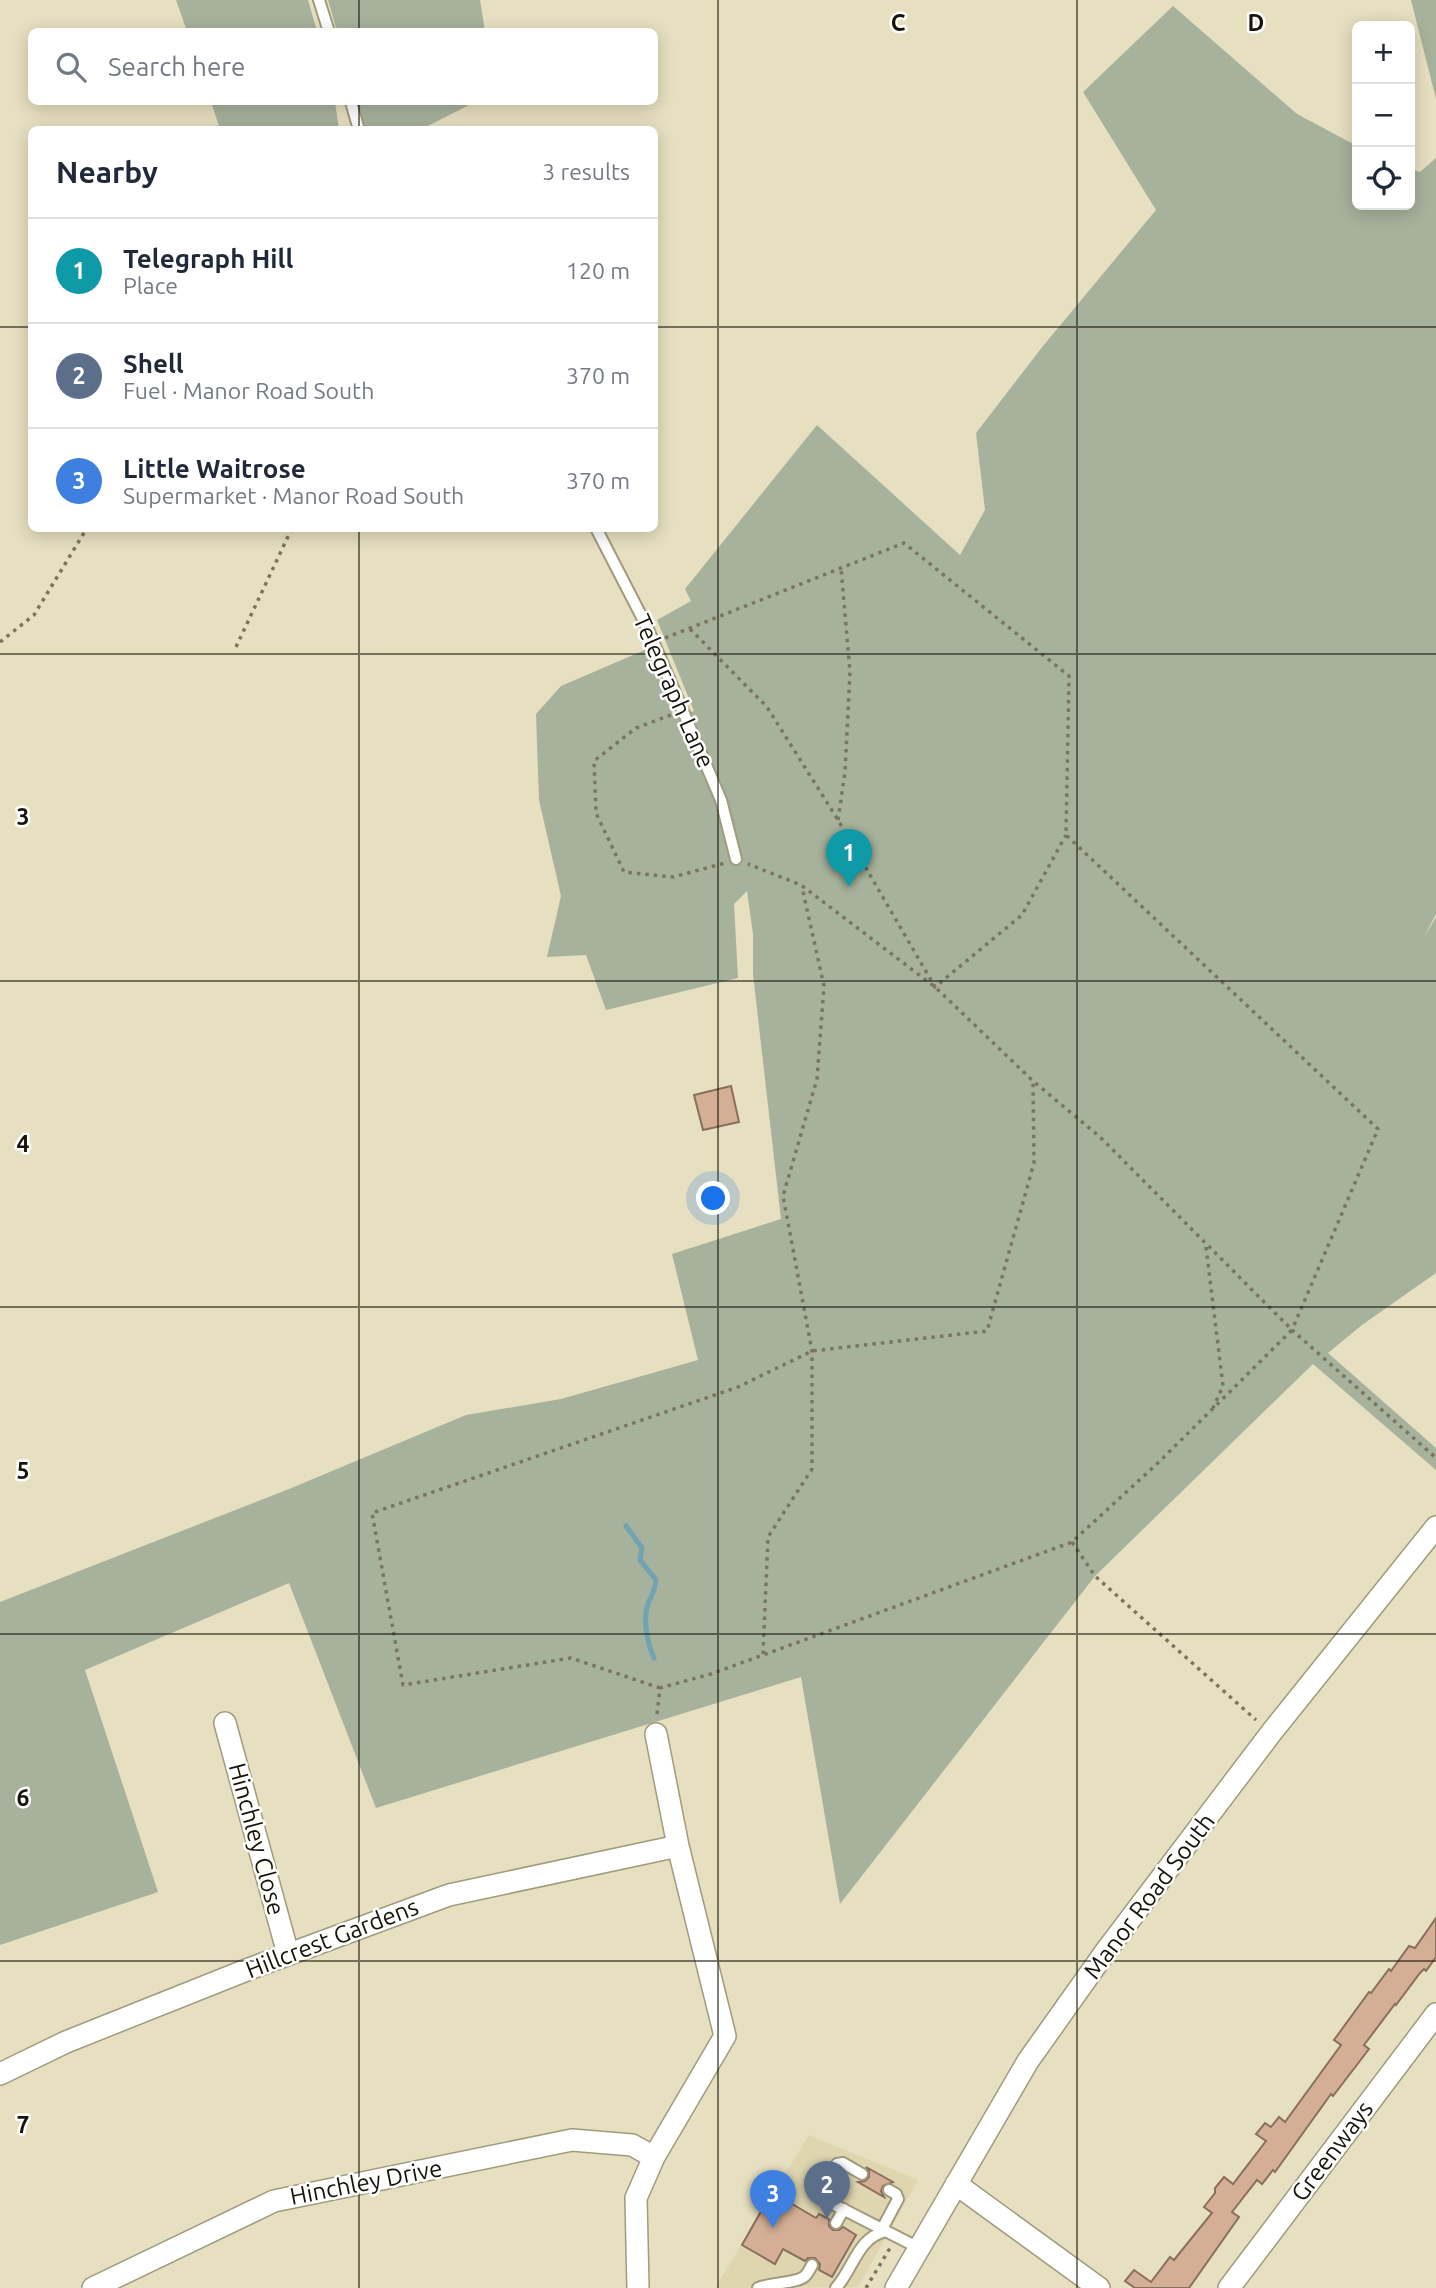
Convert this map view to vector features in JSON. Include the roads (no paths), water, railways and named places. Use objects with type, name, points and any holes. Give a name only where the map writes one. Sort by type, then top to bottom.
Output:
[{"type":"street","name":"Manor Road South","points":[[896,2288],[1028,2061],[1106,1951],[1271,1733],[1436,1527]]},
{"type":"street","name":"Hinchley Close","points":[[225,1723],[288,1954]]},
{"type":"street","points":[[638,2288],[636,2198],[654,2157],[725,2036],[678,1846],[656,1734]]},
{"type":"street","name":"Hillcrest Gardens","points":[[0,2074],[66,2042],[288,1954],[449,1895],[678,1846]]},
{"type":"street","name":"Greenways","points":[[1228,2288],[1436,2014]]},
{"type":"street","name":"Hinchley Drive","points":[[93,2288],[274,2201],[572,2140],[632,2145],[654,2157]]},
{"type":"street","points":[[956,2184],[1099,2288]]},
{"type":"lane","points":[[319,0],[328,28]]},
{"type":"lane","points":[[352,105],[358,126]]},
{"type":"lane","name":"Telegraph Lane","points":[[598,532],[654,643],[722,800],[736,859]]},
{"type":"lane","points":[[862,2174],[843,2164],[837,2164],[822,2189],[825,2200],[919,2248]]},
{"type":"lane","points":[[836,2288],[867,2241],[884,2230],[898,2199],[896,2194],[888,2190]]},
{"type":"lane","points":[[836,2223],[844,2209]]},
{"type":"lane","points":[[805,2277],[811,2265]]},
{"type":"lane","points":[[758,2288],[805,2277]]},
{"type":"lane","points":[[805,2277],[811,2288]]},
{"type":"waterway","points":[[626,1526],[642,1548],[640,1560],[656,1580],[646,1619],[648,1640],[654,1658]]},
{"type":"place","name":"Telegraph Hill","points":[[849,887]]},
{"type":"place","name":"Shell","points":[[827,2219]]},
{"type":"place","name":"Little Waitrose","points":[[773,2228]]}]
